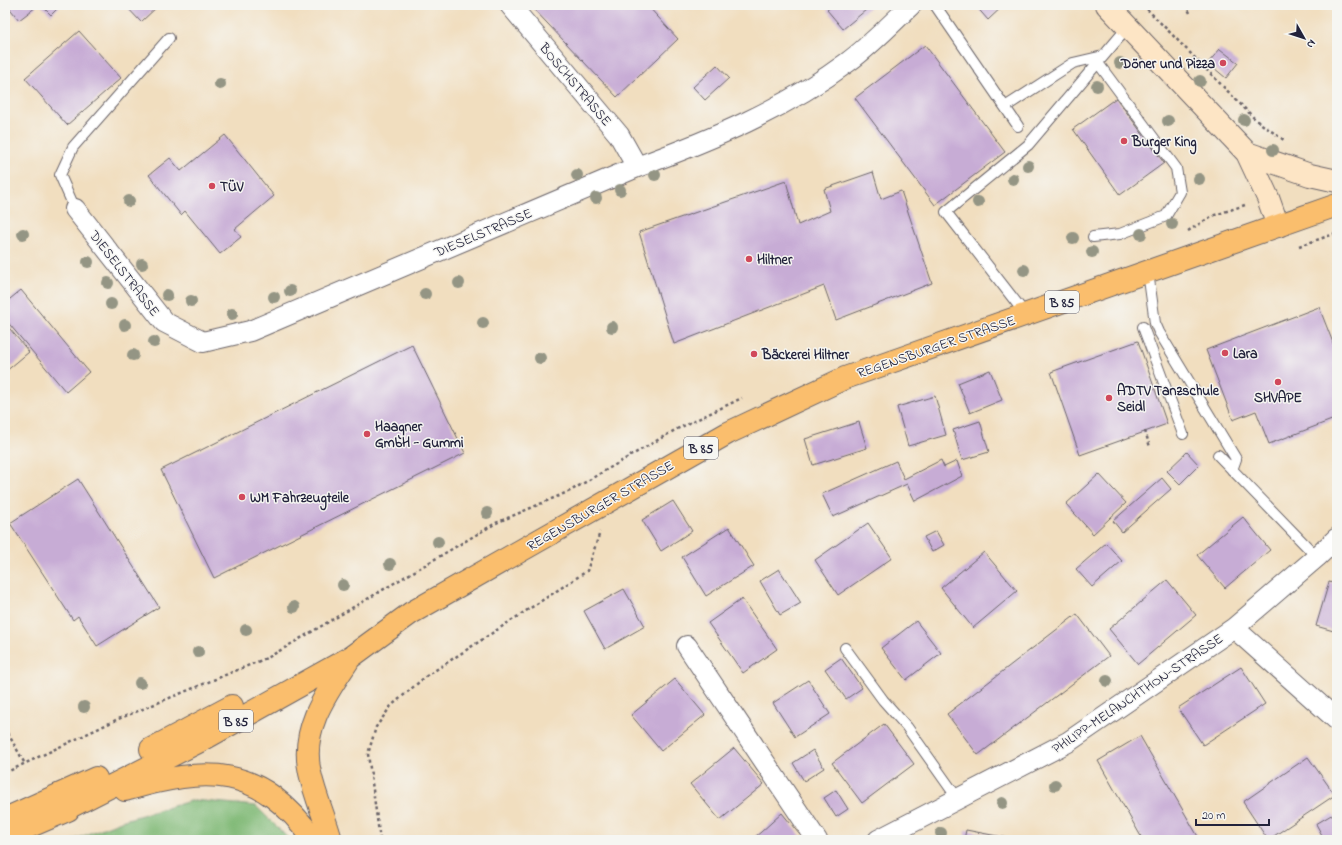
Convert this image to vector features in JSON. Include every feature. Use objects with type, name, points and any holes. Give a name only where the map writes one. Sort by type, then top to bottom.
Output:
[{"type":"main road","name":"REGENSBURGER STRASSE","points":[[54,815],[204,739],[351,657],[411,613],[728,433],[845,378],[1337,205]]},
{"type":"main road","name":"B 85","points":[[5,819],[88,782],[246,699],[343,645],[411,613]]},
{"type":"main road","points":[[331,840],[309,772],[308,738],[316,710],[351,657]]},
{"type":"main road","points":[[54,815],[121,791],[161,780],[199,774],[234,777],[264,790],[285,805],[314,840]]},
{"type":"main road","name":"B 85","points":[[5,837],[54,815]]},
{"type":"street","name":"BOSCHSTRASSE","points":[[510,5],[619,135],[637,167]]},
{"type":"street","name":"DIESELSTRASSE","points":[[75,209],[164,322],[203,342],[250,331],[637,167],[696,145],[793,99],[849,62],[911,5]]},
{"type":"street","points":[[1107,5],[1247,153],[1268,198],[1278,226]]},
{"type":"street","points":[[1247,153],[1310,175],[1337,181]]},
{"type":"street","name":"PHILIPP-MELANCHTHON-STRASSE","points":[[878,840],[901,835],[958,799],[1068,742],[1234,628],[1337,538]]},
{"type":"street","points":[[1234,628],[1337,720]]},
{"type":"street","points":[[687,646],[817,840]]},
{"type":"lane","points":[[934,5],[1018,126]]},
{"type":"lane","points":[[1026,314],[946,212],[986,181],[1028,145],[1128,27]]},
{"type":"lane","points":[[75,209],[60,175],[73,147],[169,38]]},
{"type":"lane","points":[[1005,107],[1073,64],[1100,60]]},
{"type":"lane","points":[[1093,237],[1120,234],[1166,216],[1180,192],[1176,168],[1100,60]]},
{"type":"lane","points":[[1148,272],[1155,323],[1236,459],[1232,470]]},
{"type":"lane","points":[[1143,327],[1183,434]]},
{"type":"lane","points":[[1218,455],[1317,557]]},
{"type":"lane","points":[[845,648],[883,700],[907,727],[958,799]]},
{"type":"path","points":[[1143,5],[1257,121],[1289,143]]},
{"type":"path","points":[[1186,5],[1190,13]]},
{"type":"path","points":[[1145,431],[1150,447]]},
{"type":"path","points":[[5,773],[116,720],[268,657],[496,523],[570,491]]},
{"type":"path","points":[[380,840],[368,754],[376,727],[392,706],[425,677],[587,571],[602,527]]},
{"type":"path","points":[[5,728],[25,764]]},
{"type":"green space","points":[[194,800],[256,806],[290,840],[73,840],[121,821]]},
{"type":"building","points":[[7,5],[34,5],[36,7],[19,20]]},
{"type":"building","points":[[41,5],[61,5],[51,15]]},
{"type":"building","points":[[125,5],[159,5],[141,22]]},
{"type":"building","points":[[530,5],[647,5],[678,39],[617,97]]},
{"type":"building","points":[[833,5],[872,5],[843,29],[827,10]]},
{"type":"building","points":[[975,5],[1004,5],[988,20]]},
{"type":"building","points":[[79,31],[121,78],[67,125],[25,78]]},
{"type":"building","points":[[925,45],[1005,152],[935,205],[855,98]]},
{"type":"building","points":[[1220,49],[1238,63],[1226,78],[1208,63]]},
{"type":"building","points":[[717,65],[729,78],[705,100],[693,87]]},
{"type":"building","points":[[1116,98],[1164,163],[1120,195],[1073,129]]},
{"type":"building","name":"TÜV","points":[[225,135],[274,196],[235,229],[241,237],[220,254],[185,211],[181,215],[149,175],[170,158],[181,171]]},
{"type":"building","points":[[873,172],[881,199],[901,191],[932,283],[836,320],[824,286],[674,344],[639,232],[786,181],[798,225],[830,211],[824,189]]},
{"type":"building","points":[[21,290],[89,372],[66,392],[5,319],[5,303]]},
{"type":"building","name":"SHVAPE","points":[[1319,307],[1337,353],[1337,418],[1269,444],[1256,411],[1233,420],[1206,350]]},
{"type":"building","points":[[5,323],[29,352],[5,372]]},
{"type":"building","name":"ADTV Tanzschule Seidl","points":[[1138,341],[1167,424],[1080,455],[1051,372]]},
{"type":"building","points":[[412,345],[465,453],[214,578],[161,470]]},
{"type":"building","points":[[990,370],[1002,400],[970,413],[958,383]]},
{"type":"building","points":[[935,396],[946,435],[908,446],[897,407]]},
{"type":"building","points":[[980,421],[989,452],[962,460],[953,430]]},
{"type":"building","points":[[859,422],[867,448],[813,465],[805,439]]},
{"type":"building","points":[[1187,452],[1199,465],[1180,484],[1167,471]]},
{"type":"building","points":[[941,460],[944,467],[957,461],[962,476],[915,501],[907,484],[833,517],[822,494],[896,461],[904,479]]},
{"type":"building","points":[[1099,474],[1126,503],[1093,534],[1066,504]]},
{"type":"building","points":[[1162,478],[1171,489],[1122,532],[1113,521]]},
{"type":"building","points":[[78,479],[159,607],[97,646],[78,616],[73,620],[10,523]]},
{"type":"building","points":[[673,501],[692,531],[661,551],[642,520]]},
{"type":"building","points":[[1243,517],[1270,550],[1225,588],[1197,555]]},
{"type":"building","points":[[868,523],[892,558],[838,595],[815,560]]},
{"type":"building","points":[[729,527],[754,566],[706,596],[682,557]]},
{"type":"building","points":[[936,531],[944,545],[932,552],[924,537]]},
{"type":"building","points":[[1106,543],[1122,561],[1092,587],[1076,569]]},
{"type":"building","points":[[984,552],[1017,591],[973,628],[941,588]]},
{"type":"building","points":[[779,569],[801,603],[780,615],[760,581]]},
{"type":"building","points":[[1167,580],[1196,615],[1138,664],[1109,629]]},
{"type":"building","points":[[1329,582],[1337,584],[1337,632],[1316,626]]},
{"type":"building","points":[[624,589],[645,626],[605,649],[584,611]]},
{"type":"building","points":[[742,599],[777,649],[743,673],[708,623]]},
{"type":"building","points":[[1077,614],[1109,656],[978,755],[947,714]]},
{"type":"building","points":[[916,621],[941,653],[906,680],[881,648]]},
{"type":"building","points":[[841,658],[862,688],[846,699],[825,669]]},
{"type":"building","points":[[1241,667],[1265,704],[1203,745],[1178,708]]},
{"type":"building","points":[[675,679],[705,715],[661,751],[631,715]]},
{"type":"building","points":[[808,680],[830,714],[795,737],[773,703]]},
{"type":"building","points":[[884,724],[914,764],[862,803],[832,763]]},
{"type":"building","points":[[1140,736],[1200,840],[1143,840],[1098,761]]},
{"type":"building","points":[[734,748],[764,784],[720,820],[690,784]]},
{"type":"building","points":[[813,750],[824,768],[804,781],[793,763]]},
{"type":"building","points":[[1308,757],[1335,795],[1268,840],[1243,802]]},
{"type":"building","points":[[836,790],[848,809],[836,817],[824,798]]},
{"type":"building","points":[[782,813],[804,840],[751,840],[761,832]]},
{"type":"building","points":[[1333,814],[1337,820],[1337,840],[1319,840],[1323,837],[1316,824]]},
{"type":"building","points":[[966,830],[1013,839],[1013,840],[964,840]]},
{"type":"place","name":"Döner und Pizza","points":[[1223,63]]},
{"type":"place","name":"Burger King","points":[[1124,141]]},
{"type":"place","name":"TÜV","points":[[212,186]]},
{"type":"place","name":"Hiltner","points":[[749,259]]},
{"type":"place","name":"Lara","points":[[1225,353]]},
{"type":"place","name":"Bäckerei Hiltner","points":[[754,354]]},
{"type":"place","name":"SHVAPE","points":[[1278,382]]},
{"type":"place","name":"ADTV Tanzschule Seidl","points":[[1109,398]]},
{"type":"place","name":"Haagner GmbH - Gummi","points":[[367,434]]},
{"type":"place","name":"WM Fahrzeugteile","points":[[242,497]]}]
